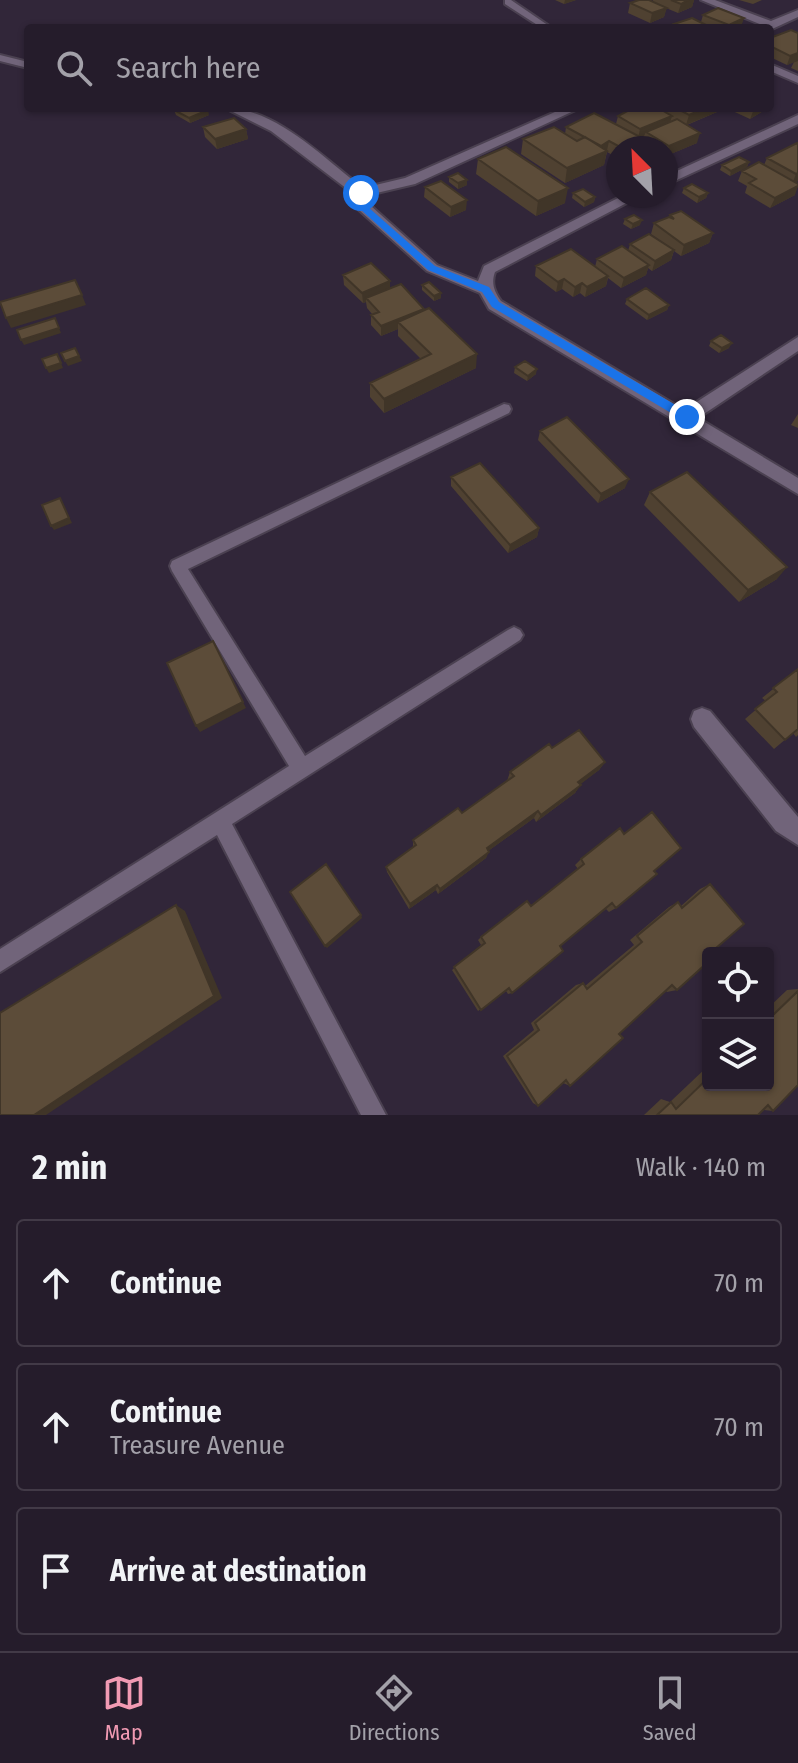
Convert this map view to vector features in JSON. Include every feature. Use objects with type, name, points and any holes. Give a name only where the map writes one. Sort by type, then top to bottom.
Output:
[{"type":"street","points":[[706,0],[763,24]]},
{"type":"street","points":[[773,24],[798,13]]},
{"type":"street","points":[[0,58],[24,64]]},
{"type":"street","points":[[774,69],[798,80]]},
{"type":"street","points":[[240,112],[275,128],[361,193],[364,207],[432,268],[485,289]]},
{"type":"street","points":[[361,193],[410,181],[565,112]]},
{"type":"street","points":[[678,175],[798,119]]},
{"type":"street","points":[[609,208],[489,269],[483,279],[495,305],[687,417],[798,487]]},
{"type":"street","points":[[687,417],[798,343]]},
{"type":"street","points":[[702,719],[785,822],[798,833]]},
{"type":"lane","points":[[508,2],[542,24]]},
{"type":"lane","points":[[302,769],[178,566],[504,409]]},
{"type":"lane","points":[[0,961],[514,635]]},
{"type":"lane","points":[[220,821],[374,1115]]},
{"type":"building","points":[[649,0],[667,8],[652,13],[630,3]]},
{"type":"building","points":[[718,8],[744,18],[726,24],[703,15]]},
{"type":"building","points":[[692,18],[704,24],[674,24]]},
{"type":"building","points":[[791,30],[798,33],[798,53],[790,56],[774,48],[774,36]]},
{"type":"building","points":[[178,112],[203,112],[189,118]]},
{"type":"building","points":[[626,112],[665,112],[672,116],[640,129],[618,116]]},
{"type":"building","points":[[594,113],[638,136],[606,136],[606,143],[601,146],[566,127]]},
{"type":"building","points":[[234,118],[246,129],[215,139],[203,127]]},
{"type":"building","points":[[677,119],[700,133],[678,142],[678,136],[653,136],[646,132]]},
{"type":"building","points":[[554,127],[577,141],[585,137],[606,151],[567,168],[523,139]]},
{"type":"building","points":[[797,143],[796,174],[767,158]]},
{"type":"building","points":[[506,147],[568,188],[538,201],[478,159]]},
{"type":"building","points":[[739,157],[749,162],[731,171],[722,165]]},
{"type":"building","points":[[759,162],[798,186],[775,198],[749,183],[756,179],[742,171]]},
{"type":"building","points":[[458,173],[467,180],[458,183],[449,177]]},
{"type":"building","points":[[441,181],[467,200],[451,207],[425,187]]},
{"type":"building","points":[[692,184],[708,193],[699,197],[684,188]]},
{"type":"building","points":[[583,189],[595,197],[585,202],[573,193]]},
{"type":"building","points":[[681,211],[713,233],[684,245],[654,223],[669,217],[674,219],[670,215]]},
{"type":"building","points":[[634,215],[642,220],[633,224],[625,219]]},
{"type":"building","points":[[649,234],[674,250],[655,261],[630,244]]},
{"type":"building","points":[[622,246],[649,265],[624,278],[597,259]]},
{"type":"building","points":[[571,249],[608,276],[587,287],[582,283],[575,287],[564,279],[558,282],[536,266]]},
{"type":"building","points":[[371,263],[390,281],[362,293],[343,275]]},
{"type":"building","points":[[75,280],[82,295],[6,318],[0,302]]},
{"type":"building","points":[[429,282],[441,293],[434,296],[422,285]]},
{"type":"building","points":[[401,284],[424,309],[381,326],[371,315],[379,312],[366,298]]},
{"type":"building","points":[[646,288],[669,305],[649,315],[627,299]]},
{"type":"building","points":[[429,308],[477,354],[384,399],[370,383],[431,354],[398,322]]},
{"type":"building","points":[[55,318],[59,328],[21,340],[17,330]]},
{"type":"building","points":[[721,335],[732,343],[722,348],[711,341]]},
{"type":"building","points":[[75,348],[79,356],[65,361],[61,353]]},
{"type":"building","points":[[57,354],[61,363],[46,368],[42,359]]},
{"type":"building","points":[[525,361],[537,369],[528,376],[515,367]]},
{"type":"building","points":[[567,417],[629,479],[601,494],[540,431]]},
{"type":"building","points":[[480,463],[539,528],[510,545],[451,477]]},
{"type":"building","points":[[687,472],[787,567],[748,590],[650,492]]},
{"type":"building","points":[[60,498],[69,518],[51,526],[42,505]]},
{"type":"building","points":[[213,641],[243,702],[196,726],[167,663]]},
{"type":"building","points":[[798,669],[798,729],[785,740],[755,709],[777,692],[773,688]]},
{"type":"building","points":[[579,730],[605,762],[578,782],[581,785],[541,815],[538,811],[487,848],[489,852],[440,889],[437,885],[410,904],[386,867],[416,845],[413,840],[458,808],[462,813],[514,776],[510,772],[549,744],[552,748]]},
{"type":"building","points":[[652,812],[681,848],[654,871],[657,874],[616,908],[612,903],[560,946],[563,951],[512,993],[509,988],[481,1010],[454,967],[485,943],[481,937],[527,901],[531,906],[584,864],[581,859],[620,828],[624,834]]},
{"type":"building","points":[[326,864],[361,915],[325,946],[290,892]]},
{"type":"building","points":[[710,884],[744,924],[717,947],[702,947],[702,967],[677,990],[672,985],[619,1034],[623,1038],[570,1086],[566,1080],[538,1106],[507,1056],[539,1030],[535,1023],[583,983],[587,989],[642,942],[637,936],[678,902],[682,908]]},
{"type":"building","points":[[176,905],[214,996],[34,1115],[0,1115],[0,1013]]},
{"type":"building","points":[[798,991],[798,1085],[773,1111],[768,1105],[758,1115],[657,1115],[671,1102],[676,1109],[702,1084],[702,1091],[774,1091],[774,1014]]},
{"type":"route","points":[[361,193],[364,207],[432,268],[485,289],[495,305],[687,417]]}]
